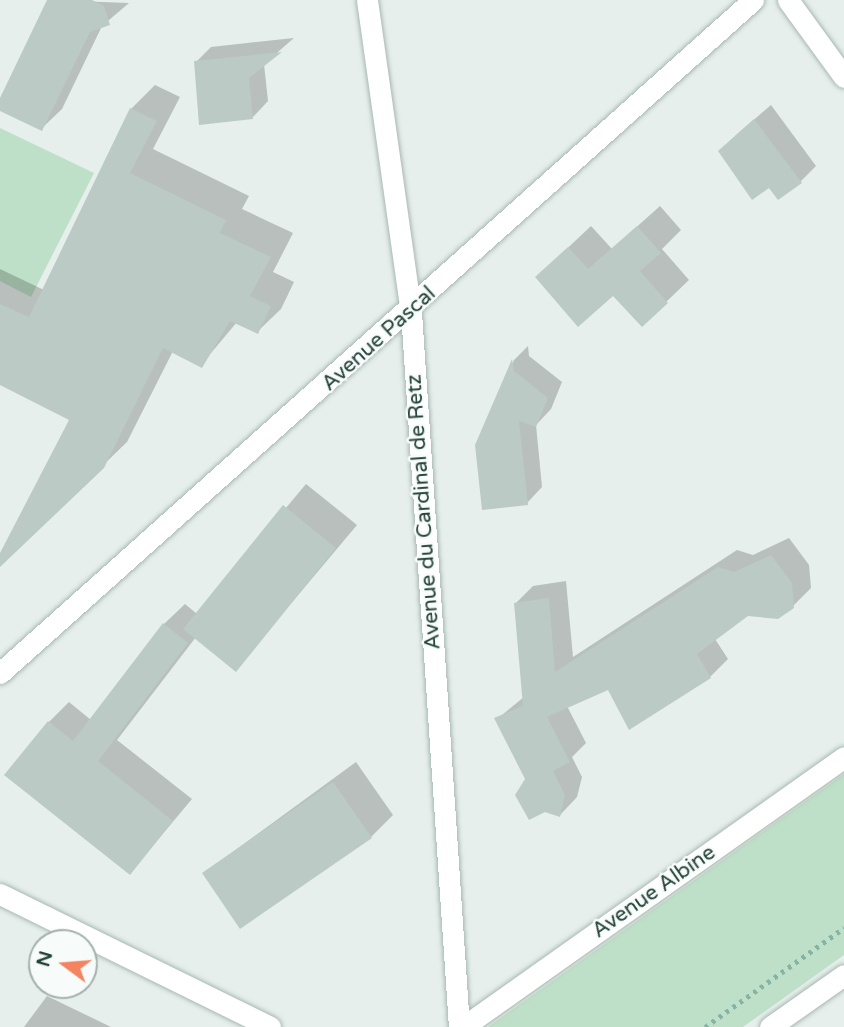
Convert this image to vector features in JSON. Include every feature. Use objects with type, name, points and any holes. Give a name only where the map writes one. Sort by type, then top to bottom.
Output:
[{"type":"street","name":"Avenue du Cardinal de Retz","points":[[367,0],[411,312],[461,1027]]},
{"type":"street","name":"Avenue Pascal","points":[[0,673],[411,312],[753,0]]},
{"type":"street","points":[[789,0],[844,78]]},
{"type":"street","name":"Avenue Albine","points":[[461,1027],[844,757]]},
{"type":"street","points":[[0,894],[270,1027]]},
{"type":"street","points":[[770,1027],[844,975]]},
{"type":"path","points":[[705,1027],[844,929]]},
{"type":"green space","points":[[0,128],[94,173],[31,297],[0,281]]},
{"type":"green space","points":[[844,774],[844,955],[743,1027],[488,1027]]},
{"type":"building","points":[[47,0],[92,0],[104,6],[110,25],[90,32],[42,131],[0,111],[0,98]]},
{"type":"building","points":[[282,52],[249,78],[253,119],[199,125],[194,61]]},
{"type":"building","points":[[130,108],[157,121],[130,173],[226,220],[220,233],[271,257],[250,296],[271,306],[258,334],[230,321],[202,368],[163,348],[104,468],[0,567],[0,553],[69,420],[0,385],[0,304],[29,317]]},
{"type":"building","points":[[754,119],[802,183],[778,200],[769,188],[752,200],[718,151]]},
{"type":"building","points":[[637,226],[661,253],[640,271],[668,303],[642,327],[613,296],[578,327],[535,277],[568,247],[588,269]]},
{"type":"building","points":[[512,359],[514,371],[548,398],[536,427],[519,421],[528,505],[482,510],[475,445]]},
{"type":"building","points":[[283,505],[336,548],[236,672],[183,629]]},
{"type":"building","points":[[771,555],[792,583],[794,608],[778,619],[748,616],[697,654],[711,678],[629,730],[608,690],[547,717],[570,762],[553,771],[565,795],[560,817],[545,812],[529,820],[515,795],[525,779],[494,718],[523,706],[514,603],[549,598],[555,672],[718,567],[734,572]]},
{"type":"building","points":[[163,623],[188,643],[98,761],[173,821],[130,875],[4,775],[48,721],[73,741]]},
{"type":"building","points":[[333,782],[372,838],[240,929],[202,873]]}]
